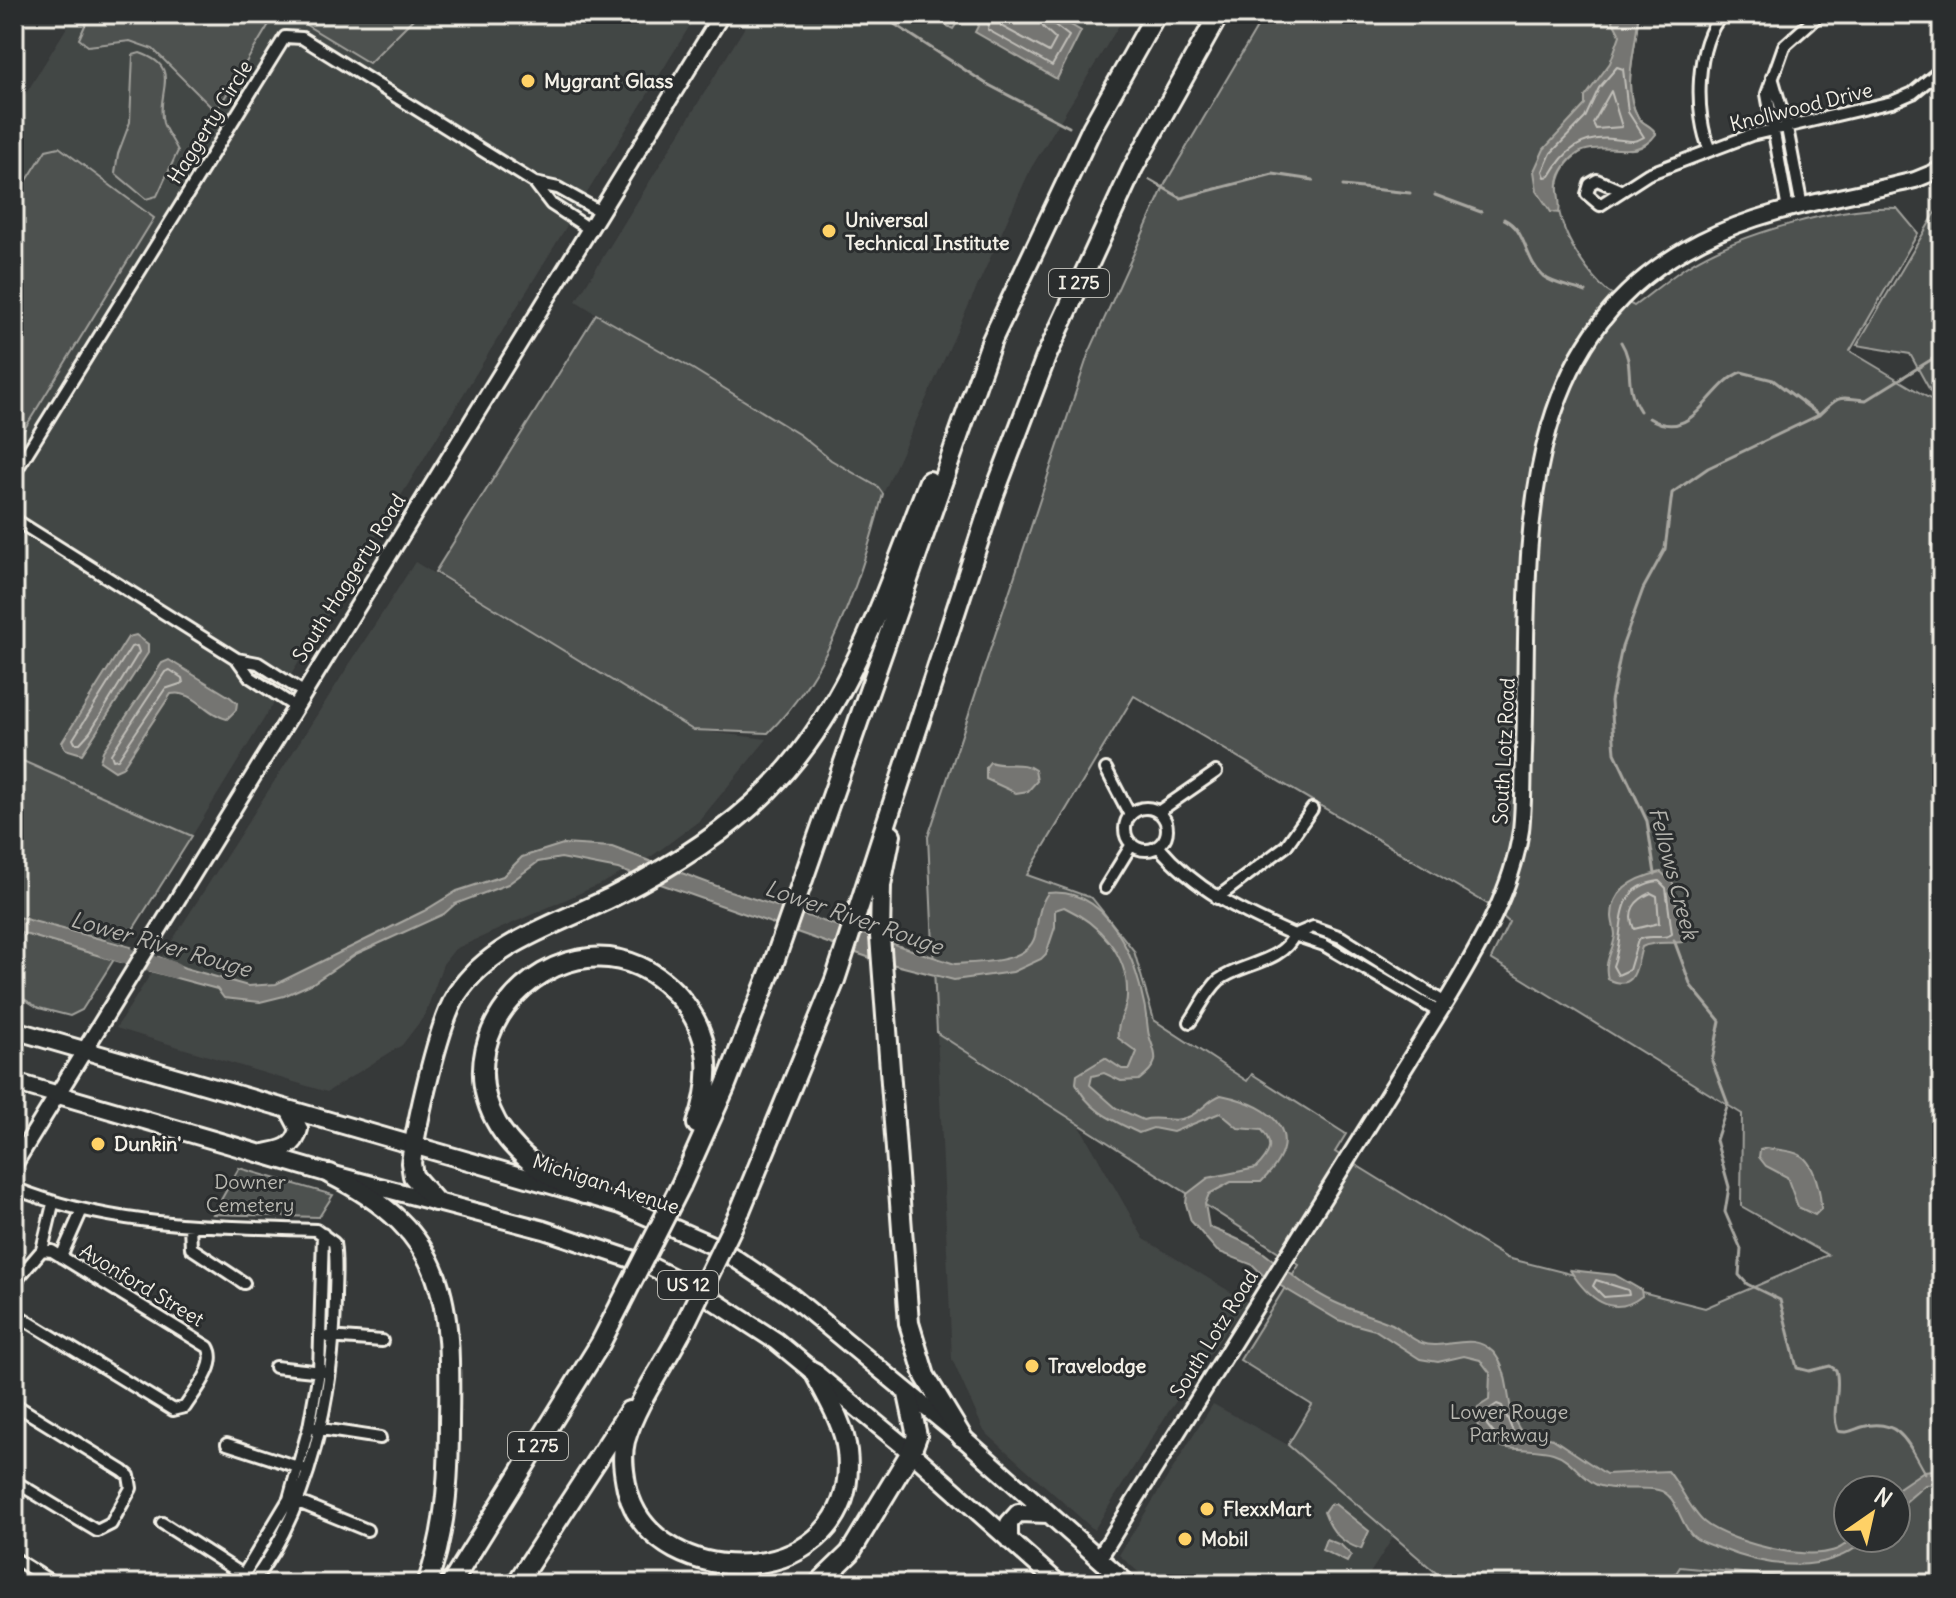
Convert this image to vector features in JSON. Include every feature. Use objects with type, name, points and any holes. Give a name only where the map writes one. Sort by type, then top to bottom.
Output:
[{"type":"highway","name":"I 275","points":[[451,1584],[593,1355],[682,1181],[725,1087],[774,962],[983,364],[1092,128],[1156,14]]},
{"type":"highway","name":"I 275","points":[[516,1584],[681,1332],[740,1211],[872,890],[957,627],[993,497],[1040,371],[1106,220],[1158,119],[1219,14]]},
{"type":"highway","points":[[435,1201],[413,1176],[413,1147],[445,1020],[456,995],[471,977],[508,948],[613,897],[683,858],[771,788],[802,751],[845,686],[957,413],[983,364]]},
{"type":"highway","points":[[872,890],[884,995],[910,1332],[925,1376],[962,1437]]},
{"type":"highway","points":[[584,1194],[541,1173],[509,1143],[491,1113],[483,1065],[490,1032],[506,1001],[534,977],[581,960],[616,961],[647,972],[675,992],[703,1035],[709,1071],[707,1089],[689,1144],[682,1181]]},
{"type":"highway","points":[[330,1174],[375,1200],[409,1231],[435,1271],[448,1313],[448,1486],[444,1518],[427,1584]]},
{"type":"highway","points":[[681,1332],[637,1414],[625,1441],[623,1459],[630,1504],[645,1532],[664,1553],[687,1568],[735,1578],[772,1572],[812,1547],[834,1520],[845,1490],[847,1448],[832,1406],[814,1372]]},
{"type":"highway","points":[[818,1584],[850,1553],[911,1452],[917,1436],[908,1394]]},
{"type":"main road","name":"Michigan Avenue","points":[[14,1030],[584,1194],[667,1223],[752,1268],[826,1323],[962,1437],[1128,1584]]},
{"type":"main road","name":"US 12","points":[[14,1082],[330,1174],[544,1230],[646,1264],[734,1312],[814,1372],[911,1452],[1059,1584]]},
{"type":"main road","points":[[262,1153],[284,1150],[295,1141],[299,1129],[289,1110]]},
{"type":"main road","points":[[1009,1540],[1009,1523],[1018,1513],[1049,1514]]},
{"type":"street","name":"South Haggerty Road","points":[[14,1165],[722,14]]},
{"type":"street","points":[[1710,150],[1701,124],[1703,50],[1708,31],[1723,14]]},
{"type":"street","points":[[1795,208],[1772,129],[1767,99],[1771,75],[1784,46],[1820,14]]},
{"type":"street","name":"Haggerty Circle","points":[[14,474],[285,37],[302,38],[535,183],[558,188],[599,211]]},
{"type":"street","name":"Knollwood Drive","points":[[1620,190],[1648,174],[1772,129],[1892,102],[1921,87],[1942,69]]},
{"type":"street","points":[[1771,75],[1787,128],[1795,208]]},
{"type":"street","name":"South Lotz Road","points":[[1099,1558],[1442,1007],[1499,907],[1521,830],[1533,508],[1542,444],[1558,397],[1591,337],[1617,304],[1649,274],[1683,251],[1725,230],[1795,208],[1915,180],[1942,169]]},
{"type":"street","name":"Haggerty Circle","points":[[535,183],[551,204],[588,228]]},
{"type":"street","points":[[14,519],[237,659],[258,663],[303,692]]},
{"type":"street","points":[[237,659],[250,677],[294,706]]},
{"type":"street","points":[[1106,769],[1130,815]]},
{"type":"street","points":[[1158,812],[1167,829],[1158,846],[1145,850],[1132,844],[1125,827],[1130,815],[1140,809],[1158,812],[1216,772]]},
{"type":"street","points":[[1217,898],[1286,846],[1312,809]]},
{"type":"street","points":[[1105,888],[1132,844]]},
{"type":"street","points":[[1158,846],[1176,867],[1217,898],[1294,935]]},
{"type":"street","points":[[1190,1022],[1220,980],[1277,953],[1291,943],[1294,935],[1313,927],[1341,937],[1442,1007]]},
{"type":"street","points":[[14,1188],[81,1212],[190,1225],[316,1230],[334,1243],[334,1338],[324,1372],[315,1428],[293,1500],[254,1583],[240,1579],[162,1523]]},
{"type":"street","points":[[14,1283],[42,1250],[53,1204]]},
{"type":"street","points":[[61,1257],[81,1212]]},
{"type":"street","points":[[190,1225],[191,1248],[244,1283]]},
{"type":"street","points":[[323,1234],[321,1336],[324,1372]]},
{"type":"street","name":"Avonford Street","points":[[14,1313],[173,1410],[185,1407],[212,1361],[208,1347],[61,1257],[42,1250]]},
{"type":"street","points":[[321,1336],[382,1341]]},
{"type":"street","points":[[275,1367],[324,1372]]},
{"type":"street","points":[[14,1404],[126,1473],[131,1488],[106,1528],[94,1530],[14,1481]]},
{"type":"street","points":[[315,1428],[380,1438]]},
{"type":"street","points":[[227,1444],[304,1469]]},
{"type":"street","points":[[293,1500],[367,1530]]},
{"type":"street","points":[[240,1579],[293,1500]]},
{"type":"street","points":[[14,1558],[55,1584]]},
{"type":"shaded area","points":[[75,14],[697,14],[192,836],[14,757],[14,113]]},
{"type":"shaded area","points":[[753,14],[1126,14],[1031,168],[883,494],[576,301]]},
{"type":"shaded area","points":[[415,562],[693,730],[767,739],[699,821],[652,856],[607,881],[455,949],[443,964],[425,1015],[402,1045],[327,1092],[116,1028]]},
{"type":"shaded area","points":[[937,1033],[1078,1123],[1144,1239],[1247,1302],[1167,1414],[1094,1530],[984,1431],[952,1359]]},
{"type":"shaded area","points":[[1213,1404],[1288,1445],[1394,1536],[1363,1584],[1152,1584],[1119,1555]]},
{"type":"shaded area","points":[[1679,1567],[1857,1584],[1669,1584]]},
{"type":"green space","points":[[90,14],[282,14],[271,21],[216,112],[153,49],[130,41],[88,46],[79,39]]},
{"type":"green space","points":[[288,14],[418,14],[369,63]]},
{"type":"green space","points":[[925,14],[963,14],[953,29]]},
{"type":"green space","name":"Lower Rouge Parkway","points":[[1265,14],[1638,14],[1630,92],[1638,117],[1656,134],[1638,148],[1603,145],[1584,150],[1567,163],[1559,180],[1557,200],[1561,220],[1581,260],[1607,291],[1634,306],[1709,254],[1790,224],[1847,211],[1897,208],[1918,233],[1850,351],[1942,406],[1942,1277],[1936,1286],[1942,1284],[1942,1568],[1932,1584],[1857,1584],[1680,1567],[1669,1584],[1449,1584],[1288,1445],[1312,1405],[1240,1360],[1299,1265],[937,1033],[928,837],[1088,355],[1166,182]],"holes":[[[1134,696],[1489,905],[1509,922],[1491,959],[1742,1114],[1741,1206],[1828,1255],[1705,1308],[1507,1258],[1335,1152],[1346,1134],[1252,1074],[1247,1081],[1154,1020],[1134,951],[1092,898],[1027,875]]]},
{"type":"green space","points":[[140,53],[153,59],[165,74],[163,123],[178,151],[157,196],[146,199],[115,173],[118,154],[130,122],[133,55]]},
{"type":"green space","points":[[59,147],[154,218],[14,446],[14,201],[46,150]]},
{"type":"green space","points":[[1942,202],[1942,400],[1932,394],[1910,354],[1857,345]]},
{"type":"green space","points":[[596,314],[800,435],[831,460],[878,487],[883,494],[865,558],[841,622],[809,681],[768,733],[693,730],[435,572]]},
{"type":"green space","points":[[14,757],[192,836],[82,1010],[70,1016],[39,1008],[14,993]]},
{"type":"green space","name":"Downer Cemetery","points":[[239,1168],[333,1195],[319,1217],[213,1214]]},
{"type":"water","points":[[984,14],[1052,14],[1081,31],[1057,79],[975,32]]},
{"type":"water","points":[[1609,14],[1638,14],[1630,92],[1638,117],[1656,134],[1634,149],[1595,148],[1582,151],[1570,160],[1560,175],[1559,213],[1551,212],[1537,191],[1534,171],[1544,149],[1585,105],[1585,97],[1610,63],[1620,35]]},
{"type":"water","points":[[136,635],[148,644],[148,653],[82,754],[65,749],[62,742],[128,637]]},
{"type":"water","points":[[169,660],[230,697],[237,703],[236,710],[227,719],[186,695],[171,694],[122,768],[115,771],[100,761],[103,751],[162,663]]},
{"type":"water","points":[[990,762],[1030,767],[1035,770],[1037,781],[1028,791],[1016,793],[986,779],[986,767]]},
{"type":"water","points":[[563,844],[612,847],[730,891],[955,964],[1001,960],[1023,952],[1035,936],[1048,893],[1072,895],[1092,904],[1109,920],[1132,962],[1155,1061],[1139,1080],[1121,1081],[1104,1073],[1092,1076],[1090,1085],[1116,1108],[1143,1120],[1182,1119],[1221,1095],[1256,1107],[1279,1125],[1283,1137],[1282,1150],[1275,1165],[1261,1182],[1231,1182],[1209,1194],[1205,1204],[1209,1227],[1264,1253],[1325,1298],[1392,1324],[1418,1341],[1431,1345],[1476,1342],[1485,1346],[1493,1352],[1503,1370],[1512,1412],[1521,1431],[1553,1439],[1606,1474],[1668,1471],[1699,1517],[1716,1530],[1734,1538],[1779,1550],[1802,1553],[1832,1550],[1832,1554],[1844,1554],[1833,1559],[1797,1565],[1740,1556],[1694,1537],[1665,1493],[1597,1485],[1553,1453],[1490,1443],[1482,1436],[1477,1424],[1478,1407],[1489,1400],[1490,1373],[1480,1360],[1464,1356],[1438,1362],[1420,1359],[1375,1330],[1338,1320],[1264,1276],[1253,1265],[1217,1251],[1191,1221],[1186,1204],[1187,1194],[1208,1178],[1256,1168],[1269,1150],[1266,1135],[1262,1130],[1238,1128],[1220,1113],[1173,1132],[1153,1128],[1139,1133],[1102,1114],[1087,1101],[1076,1083],[1077,1075],[1105,1058],[1122,1069],[1130,1069],[1137,1052],[1118,1038],[1127,996],[1123,967],[1117,954],[1099,931],[1064,907],[1055,910],[1055,927],[1046,954],[1041,959],[1013,972],[954,980],[876,960],[618,869],[561,858],[538,862],[508,884],[455,904],[444,914],[356,954],[313,983],[284,996],[260,1002],[224,998],[217,989],[150,971],[159,957],[185,968],[248,986],[276,984],[424,911],[457,891],[503,876],[522,857]]},
{"type":"water","points":[[1661,872],[1673,883],[1683,942],[1646,945],[1642,947],[1630,980],[1618,982],[1608,979],[1607,962],[1615,935],[1612,916],[1616,898],[1628,885]]},
{"type":"water","points":[[14,916],[131,947],[121,962],[14,931]]},
{"type":"water","points":[[1767,1148],[1796,1153],[1810,1165],[1821,1203],[1821,1209],[1815,1215],[1798,1207],[1787,1177],[1766,1166],[1759,1157],[1760,1150]]},
{"type":"water","points":[[1570,1270],[1615,1275],[1641,1290],[1642,1296],[1620,1306],[1601,1302],[1584,1289]]},
{"type":"water","points":[[1942,1469],[1942,1484],[1925,1485],[1912,1496],[1912,1479],[1924,1471]]},
{"type":"water","points":[[1335,1504],[1369,1531],[1361,1549],[1342,1540],[1330,1525],[1324,1512],[1329,1505]]},
{"type":"water","points":[[1326,1539],[1341,1545],[1351,1555],[1347,1562],[1322,1550]]},
{"type":"waterway","points":[[879,14],[985,83],[1069,127]]},
{"type":"waterway","points":[[1150,180],[1181,198],[1273,174],[1313,180]]},
{"type":"waterway","points":[[1343,186],[1410,193]]},
{"type":"waterway","points":[[1435,195],[1481,212]]},
{"type":"waterway","points":[[1504,219],[1517,230],[1543,276],[1586,292]]},
{"type":"waterway","points":[[1621,342],[1628,359],[1632,391],[1640,411]]},
{"type":"waterway","name":"Fellows Creek","points":[[1655,874],[1647,821],[1615,753],[1611,701],[1622,647],[1643,589],[1665,549],[1672,493],[1708,468],[1819,415],[1837,400],[1866,400],[1942,353]]},
{"type":"waterway","points":[[1649,418],[1664,424],[1677,424],[1689,419],[1719,388],[1741,372],[1773,380],[1819,415]]},
{"type":"waterway","name":"Fellows Creek","points":[[1674,940],[1691,986],[1720,1021],[1712,1061],[1728,1104],[1716,1140],[1729,1187],[1725,1212],[1741,1249],[1739,1275],[1747,1284],[1780,1300],[1797,1368],[1809,1371],[1830,1366],[1836,1370],[1835,1416],[1838,1431],[1886,1426],[1902,1436],[1925,1473]]},
{"type":"waterway","name":"Lower River Rouge","points":[[104,949],[174,970]]},
{"type":"place","name":"Mygrant Glass","points":[[528,81]]},
{"type":"place","name":"Universal Technical Institute","points":[[829,231]]},
{"type":"place","name":"Dunkin'","points":[[98,1144]]},
{"type":"place","name":"Travelodge","points":[[1032,1366]]},
{"type":"place","name":"FlexxMart","points":[[1207,1509]]},
{"type":"place","name":"Mobil","points":[[1185,1539]]}]
